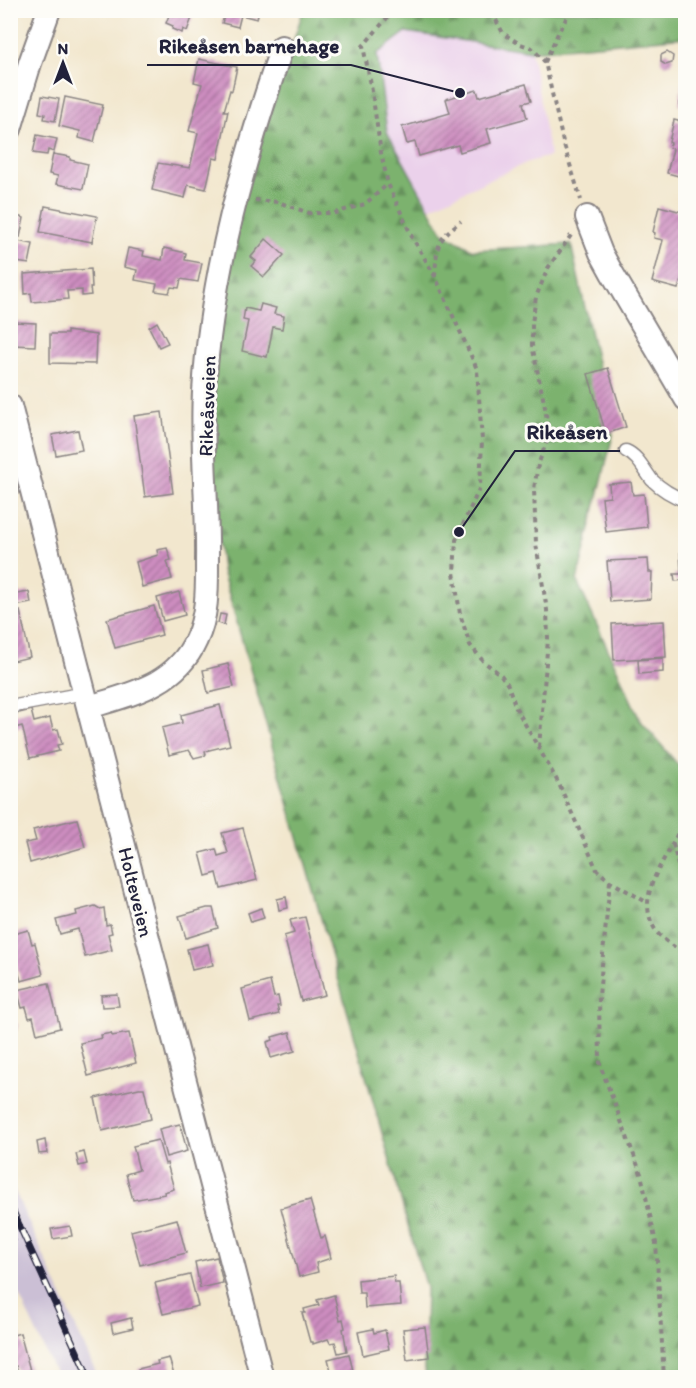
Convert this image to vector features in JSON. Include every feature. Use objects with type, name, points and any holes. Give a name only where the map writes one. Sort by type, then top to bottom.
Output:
[{"type":"street","points":[[10,129],[20,59],[50,10]]},
{"type":"street","name":"Rikeåsveien","points":[[87,700],[147,689],[168,676],[186,657],[197,639],[207,604],[204,393],[210,330],[237,199],[258,118],[282,47]]},
{"type":"street","points":[[587,217],[606,263],[686,399]]},
{"type":"street","name":"Holteveien","points":[[10,406],[262,1377]]},
{"type":"lane","points":[[626,451],[636,458],[658,486],[686,501]]},
{"type":"lane","points":[[10,707],[87,700]]},
{"type":"path","points":[[394,10],[363,46],[388,184],[412,237],[435,276],[477,369],[482,440],[480,487],[456,540],[454,572],[460,614],[470,645],[483,661],[501,675],[516,708],[576,819],[597,870],[610,881],[648,903]]},
{"type":"path","points":[[545,62],[571,10]]},
{"type":"path","points":[[496,20],[503,33],[518,43],[532,48],[545,62],[563,142],[587,217],[564,242],[548,268],[536,297],[532,323],[532,345],[546,412],[548,438],[538,465],[534,489],[536,544],[547,610],[548,639],[539,747]]},
{"type":"path","points":[[237,199],[278,202],[309,213],[334,213],[365,204],[388,184]]},
{"type":"path","points":[[435,276],[438,244],[445,233],[460,221]]},
{"type":"path","points":[[686,818],[658,868],[649,890],[648,903],[649,913],[657,933],[686,955]]},
{"type":"path","points":[[673,843],[686,899]]},
{"type":"path","points":[[610,881],[599,996],[600,1065],[641,1174],[656,1243],[664,1377]]},
{"type":"shaded area","points":[[406,31],[531,51],[550,156],[528,162],[429,208],[387,132],[377,53]]},
{"type":"shaded area","points":[[10,1183],[98,1377],[57,1377],[11,1278]]},
{"type":"green space","points":[[303,11],[685,11],[685,37],[531,51],[406,32],[377,54],[387,132],[443,233],[473,250],[571,244],[613,435],[577,581],[640,720],[685,773],[685,1377],[427,1377],[424,1369],[426,1288],[222,570],[197,343]]},
{"type":"building","points":[[171,10],[195,10],[187,31],[183,29],[182,33],[172,29],[173,26],[166,23]]},
{"type":"building","points":[[226,10],[259,10],[257,19],[241,15],[238,27],[222,23]]},
{"type":"building","points":[[667,52],[673,56],[672,63],[666,65],[661,62],[661,55]]},
{"type":"building","points":[[199,59],[237,67],[232,91],[230,90],[224,111],[228,111],[218,159],[213,158],[206,189],[188,185],[185,198],[152,190],[158,163],[190,168],[198,133],[189,131],[202,84],[194,82]]},
{"type":"building","points":[[682,83],[686,84],[686,106],[679,105]]},
{"type":"building","points":[[526,84],[531,101],[523,103],[527,118],[487,129],[491,143],[460,152],[458,145],[419,156],[415,142],[407,144],[402,127],[450,113],[446,99],[477,90],[479,97]]},
{"type":"building","points":[[42,96],[59,99],[55,121],[44,119],[45,114],[39,113]]},
{"type":"building","points":[[65,97],[103,105],[94,142],[79,138],[80,131],[59,126]]},
{"type":"building","points":[[674,120],[686,123],[686,178],[667,173],[673,149],[669,148],[671,143],[669,142]]},
{"type":"building","points":[[37,135],[57,139],[54,152],[48,150],[47,155],[33,153]]},
{"type":"building","points":[[53,154],[88,164],[83,189],[56,184],[58,176],[49,174]]},
{"type":"building","points":[[45,206],[97,216],[92,242],[40,232]]},
{"type":"building","points":[[659,206],[686,213],[686,272],[683,273],[678,289],[652,282],[663,240],[654,238],[655,233],[653,232]]},
{"type":"building","points":[[10,214],[24,218],[20,237],[10,235]]},
{"type":"building","points":[[266,239],[284,255],[264,277],[251,266],[256,261],[251,257]]},
{"type":"building","points":[[12,240],[33,244],[29,264],[10,261]]},
{"type":"building","points":[[128,248],[144,251],[143,256],[162,260],[164,248],[186,253],[185,260],[202,263],[198,282],[181,279],[179,288],[171,287],[169,293],[155,291],[157,284],[135,280],[137,270],[124,267]]},
{"type":"building","points":[[91,269],[91,295],[82,296],[82,290],[67,291],[68,299],[32,302],[31,293],[25,294],[24,274]]},
{"type":"building","points":[[261,304],[276,308],[274,314],[284,316],[282,329],[273,327],[267,357],[242,351],[248,321],[243,320],[245,308],[259,311]]},
{"type":"building","points":[[13,322],[36,323],[35,346],[12,345]]},
{"type":"building","points":[[157,322],[168,343],[159,347],[149,327]]},
{"type":"building","points":[[67,331],[96,335],[95,364],[50,363],[50,334],[67,334]]},
{"type":"building","points":[[608,368],[626,427],[606,434],[588,374]]},
{"type":"building","points":[[162,412],[173,493],[145,497],[134,416]]},
{"type":"building","points":[[78,430],[82,450],[56,455],[52,435]]},
{"type":"building","points":[[631,482],[633,495],[644,494],[647,527],[606,532],[602,498],[610,497],[609,484]]},
{"type":"building","points":[[686,547],[686,580],[675,581],[674,574],[681,574],[680,548]]},
{"type":"building","points":[[167,548],[171,560],[167,561],[172,579],[142,587],[136,562],[158,555],[157,550]]},
{"type":"building","points":[[648,559],[649,572],[652,572],[651,599],[610,602],[607,561]]},
{"type":"building","points":[[29,592],[31,603],[10,607],[10,595]]},
{"type":"building","points":[[179,592],[185,615],[163,621],[157,598]]},
{"type":"building","points":[[154,606],[162,635],[115,648],[107,619]]},
{"type":"building","points":[[20,611],[30,657],[13,661],[10,654],[10,614]]},
{"type":"building","points":[[220,614],[226,615],[224,625],[218,623]]},
{"type":"building","points":[[664,621],[666,657],[614,660],[612,624]]},
{"type":"building","points":[[663,658],[663,672],[639,674],[638,660]]},
{"type":"building","points":[[228,664],[234,687],[208,693],[203,670]]},
{"type":"building","points":[[220,705],[230,745],[205,751],[206,755],[194,758],[189,750],[169,755],[162,728],[182,723],[181,715]]},
{"type":"building","points":[[31,710],[34,722],[50,718],[53,730],[58,729],[62,744],[57,745],[59,751],[30,758],[22,726],[15,728],[11,715]]},
{"type":"building","points":[[77,819],[85,847],[30,863],[25,843],[36,841],[33,830]]},
{"type":"building","points":[[243,828],[257,880],[221,889],[217,873],[206,876],[200,853],[216,849],[218,856],[228,853],[222,833]]},
{"type":"building","points":[[286,897],[288,908],[279,910],[277,899]]},
{"type":"building","points":[[95,906],[100,909],[104,908],[106,925],[110,924],[112,933],[108,934],[112,950],[85,957],[78,929],[60,934],[56,920],[77,915],[76,911]]},
{"type":"building","points":[[213,908],[218,928],[186,938],[179,916]]},
{"type":"building","points":[[261,908],[264,918],[251,922],[248,913]]},
{"type":"building","points":[[305,917],[325,995],[301,1001],[284,936],[294,933],[290,920]]},
{"type":"building","points":[[28,930],[32,944],[35,943],[43,975],[21,981],[16,964],[10,966],[10,935]]},
{"type":"building","points":[[208,944],[213,965],[192,970],[187,949]]},
{"type":"building","points":[[270,981],[274,997],[278,996],[279,1014],[250,1021],[242,989]]},
{"type":"building","points":[[49,983],[60,1028],[37,1034],[33,1017],[29,1018],[26,1007],[22,1008],[17,990]]},
{"type":"building","points":[[117,994],[119,1006],[102,1007],[101,995]]},
{"type":"building","points":[[10,1022],[18,1024],[16,1032],[10,1030]]},
{"type":"building","points":[[290,1032],[295,1051],[271,1058],[267,1042],[273,1040],[272,1037]]},
{"type":"building","points":[[111,1033],[112,1036],[129,1033],[136,1063],[88,1076],[80,1043],[102,1038],[101,1035]]},
{"type":"building","points":[[144,1088],[151,1119],[102,1131],[95,1098]]},
{"type":"building","points":[[180,1124],[187,1151],[166,1157],[159,1129]]},
{"type":"building","points":[[45,1140],[47,1153],[39,1154],[37,1142]]},
{"type":"building","points":[[158,1140],[174,1189],[164,1192],[165,1194],[133,1200],[126,1174],[139,1170],[133,1146]]},
{"type":"building","points":[[84,1152],[87,1164],[79,1166],[76,1154]]},
{"type":"building","points":[[310,1200],[321,1238],[325,1236],[331,1258],[316,1263],[318,1272],[299,1277],[281,1208]]},
{"type":"building","points":[[177,1219],[186,1253],[140,1265],[131,1231]]},
{"type":"building","points":[[70,1226],[72,1236],[53,1239],[51,1229]]},
{"type":"building","points":[[217,1257],[223,1283],[200,1288],[195,1262]]},
{"type":"building","points":[[190,1275],[198,1306],[163,1314],[155,1283]]},
{"type":"building","points":[[394,1276],[395,1283],[399,1283],[401,1305],[365,1308],[364,1293],[359,1293],[358,1280]]},
{"type":"building","points":[[334,1295],[340,1320],[343,1319],[347,1351],[338,1353],[335,1342],[330,1343],[328,1339],[313,1344],[310,1342],[302,1313],[305,1313],[304,1309],[319,1305],[317,1300]]},
{"type":"building","points":[[131,1318],[133,1328],[113,1333],[111,1323]]},
{"type":"building","points":[[425,1327],[429,1357],[407,1360],[403,1329]]},
{"type":"building","points":[[373,1329],[374,1333],[385,1330],[389,1349],[363,1355],[358,1332]]},
{"type":"building","points":[[20,1333],[32,1378],[19,1378],[16,1366],[10,1368],[10,1336]]},
{"type":"building","points":[[349,1354],[354,1375],[333,1378],[328,1359]]},
{"type":"building","points":[[169,1358],[174,1375],[170,1378],[140,1378],[138,1369],[158,1364],[157,1361]]},
{"type":"railway","points":[[10,1205],[89,1378]]},
{"type":"railway","points":[[10,1237],[12,1241]]},
{"type":"place","name":"Rikeåsen barnehage","points":[[460,93]]},
{"type":"place","name":"Rikeåsen","points":[[459,532]]}]
